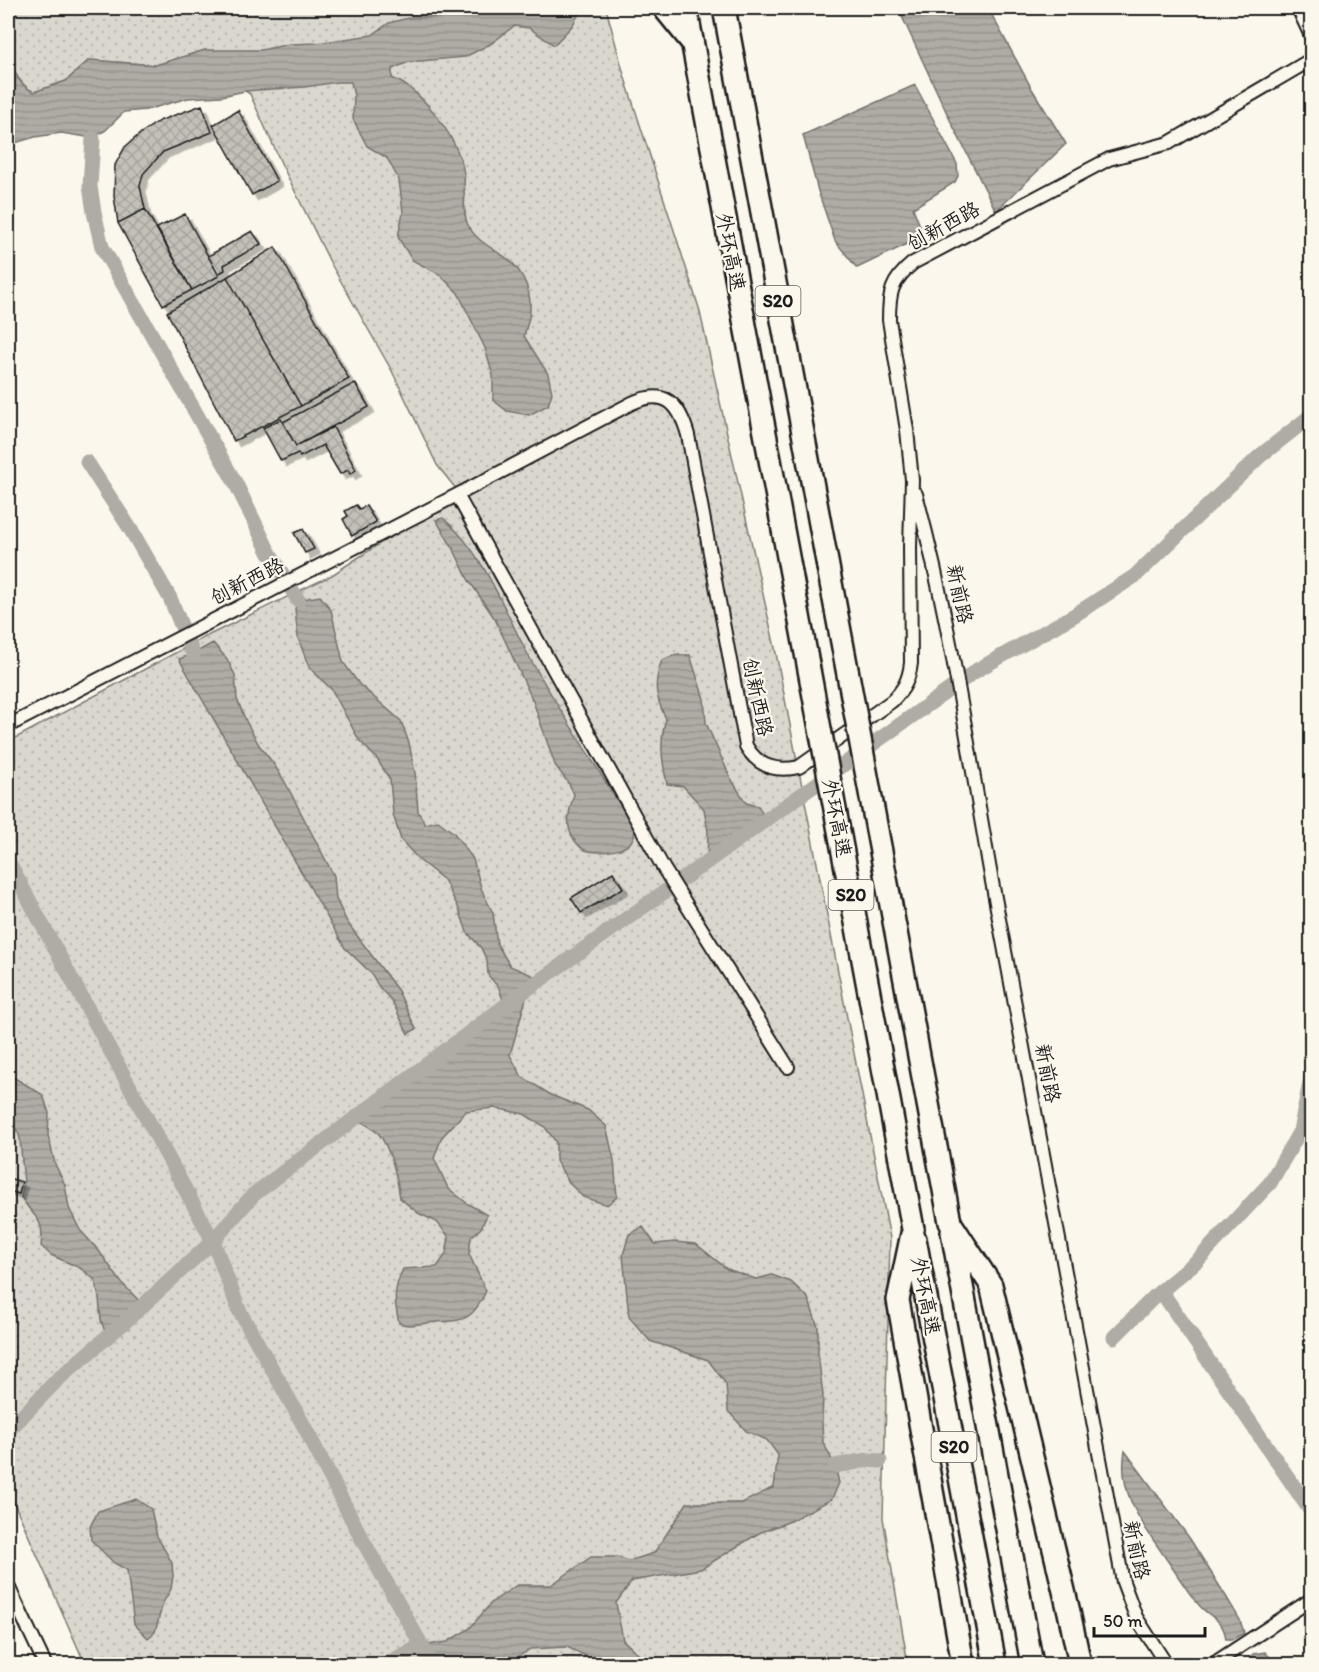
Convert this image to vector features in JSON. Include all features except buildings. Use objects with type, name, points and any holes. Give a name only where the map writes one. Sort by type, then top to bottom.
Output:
[{"type":"highway","points":[[664,8],[692,42]]},
{"type":"highway","name":"外环高速","points":[[686,8],[995,1665]]},
{"type":"highway","name":"外环高速","points":[[724,8],[1032,1665]]},
{"type":"highway","points":[[729,35],[736,8]]},
{"type":"highway","points":[[950,1222],[991,1285],[1080,1665]]},
{"type":"highway","points":[[914,1229],[898,1300],[963,1665]]},
{"type":"street","points":[[1298,8],[1311,38]]},
{"type":"street","name":"创新西路","points":[[8,726],[644,398],[654,396],[664,398],[674,404],[683,417],[688,435],[746,746],[752,756],[773,769],[786,770],[799,767],[892,701],[909,679],[912,480],[907,430],[889,320],[892,287],[899,274],[913,263],[1109,159],[1169,143],[1308,61]]},
{"type":"street","name":"新前路","points":[[912,480],[953,651],[978,807],[1123,1582],[1136,1617],[1166,1665]]},
{"type":"street","points":[[457,495],[664,869],[788,1067]]},
{"type":"street","points":[[8,1586],[45,1665]]},
{"type":"street","points":[[1213,1665],[1311,1599]]},
{"type":"shaded area","points":[[8,8],[17,8],[9,40],[11,63],[17,77],[34,92],[66,81],[89,60],[156,65],[205,50],[261,50],[290,44],[317,43],[372,35],[389,23],[412,17],[439,17],[473,8],[582,8],[572,26],[554,45],[529,28],[514,26],[492,43],[465,57],[409,62],[392,69],[392,78],[404,84],[428,105],[455,146],[464,174],[465,214],[471,230],[482,242],[514,265],[523,278],[530,301],[529,319],[524,336],[548,374],[552,393],[548,405],[529,415],[507,411],[493,400],[493,376],[485,348],[458,293],[439,274],[412,260],[398,237],[403,212],[399,180],[387,158],[367,146],[353,119],[354,96],[351,82],[188,98],[146,110],[124,112],[106,130],[93,138],[61,133],[35,137],[8,145]]},
{"type":"shaded area","points":[[17,8],[606,8],[624,75],[699,308],[775,648],[890,1238],[883,1518],[908,1664],[85,1664],[8,1489],[8,742],[207,636],[332,575],[388,538],[436,512],[457,490],[437,465],[392,371],[331,264],[250,94],[205,50],[156,65],[89,60],[66,81],[34,92],[17,77],[11,63],[10,36]]},
{"type":"shaded area","points":[[898,8],[988,8],[1032,89],[1066,144],[996,211],[951,122]]},
{"type":"shaded area","points":[[915,85],[957,164],[958,176],[955,182],[913,208],[924,236],[857,268],[835,241],[818,191],[803,135]]},
{"type":"shaded area","points":[[443,518],[458,533],[483,567],[532,662],[636,830],[632,840],[626,846],[602,852],[590,851],[582,848],[572,837],[569,819],[574,794],[555,765],[533,701],[495,619],[468,579],[436,520]]},
{"type":"shaded area","points":[[320,596],[331,610],[343,662],[359,684],[401,721],[409,743],[415,773],[418,811],[425,824],[438,821],[454,833],[473,859],[482,891],[493,913],[497,944],[510,966],[541,979],[529,988],[510,1055],[522,1077],[551,1095],[588,1110],[606,1126],[614,1160],[617,1197],[607,1205],[583,1197],[570,1184],[556,1161],[556,1142],[544,1126],[524,1114],[494,1108],[466,1111],[442,1137],[434,1158],[448,1188],[487,1215],[481,1228],[471,1237],[469,1254],[486,1291],[475,1310],[463,1319],[413,1325],[399,1323],[395,1296],[403,1269],[437,1267],[446,1254],[449,1237],[437,1222],[418,1213],[400,1198],[393,1164],[384,1141],[377,1132],[355,1117],[505,1006],[499,988],[488,975],[487,961],[481,948],[467,932],[459,909],[444,880],[419,860],[401,840],[393,814],[390,780],[377,759],[359,740],[332,690],[309,667],[298,638],[295,609],[298,600]]},
{"type":"shaded area","points":[[213,643],[227,659],[235,675],[237,699],[246,721],[259,745],[285,782],[334,876],[336,899],[347,922],[398,991],[416,1029],[408,1034],[392,1001],[379,987],[371,973],[345,948],[179,659]]},
{"type":"shaded area","points":[[675,655],[690,655],[704,699],[706,723],[730,777],[746,803],[758,806],[766,820],[707,862],[708,831],[704,809],[683,786],[667,784],[664,767],[662,744],[666,719],[659,703],[656,683],[662,660]]},
{"type":"shaded area","points":[[8,1074],[43,1095],[49,1113],[48,1135],[55,1164],[65,1185],[69,1208],[80,1230],[99,1251],[121,1282],[143,1305],[107,1338],[101,1320],[95,1280],[80,1268],[51,1255],[41,1246],[40,1224],[21,1197],[24,1183],[20,1139],[13,1126],[8,1124]]},
{"type":"shaded area","points":[[643,1227],[655,1244],[675,1242],[696,1244],[727,1269],[756,1279],[772,1275],[791,1282],[808,1298],[818,1327],[818,1353],[823,1395],[823,1442],[835,1466],[839,1483],[832,1499],[788,1522],[759,1533],[701,1569],[632,1581],[616,1603],[623,1640],[649,1664],[602,1664],[567,1647],[530,1649],[508,1664],[432,1664],[421,1646],[447,1642],[469,1629],[492,1602],[517,1585],[551,1585],[591,1557],[617,1557],[629,1561],[654,1553],[687,1503],[742,1503],[774,1487],[778,1455],[767,1440],[746,1431],[728,1411],[726,1384],[708,1360],[650,1341],[629,1317],[623,1255],[629,1234]]},
{"type":"shaded area","points":[[1125,1451],[1190,1539],[1240,1620],[1244,1633],[1233,1639],[1226,1639],[1222,1627],[1203,1610],[1186,1589],[1141,1522],[1125,1481]]},
{"type":"shaded area","points":[[136,1499],[151,1509],[157,1536],[172,1563],[171,1589],[163,1603],[155,1632],[148,1638],[134,1624],[127,1570],[114,1563],[91,1540],[90,1527],[98,1511]]},
{"type":"shaded area","points":[[1265,1652],[1276,1664],[1244,1664],[1253,1654]]},
{"type":"waterway","points":[[93,138],[90,186],[102,247],[236,484],[269,552],[298,600]]},
{"type":"waterway","points":[[8,1431],[57,1380],[213,1241],[253,1195],[522,993],[977,670],[1073,616],[1135,576],[1260,456],[1312,415]]},
{"type":"waterway","points":[[87,462],[131,530],[170,598],[193,654]]},
{"type":"waterway","points":[[8,861],[213,1241],[239,1310],[432,1664]]},
{"type":"waterway","points":[[1114,1337],[1155,1296],[1198,1260],[1270,1183],[1300,1131],[1312,1073]]},
{"type":"waterway","points":[[1161,1291],[1312,1513]]},
{"type":"waterway","points":[[835,1466],[868,1460],[880,1461]]},
{"type":"waterway","points":[[386,1664],[421,1646]]}]
